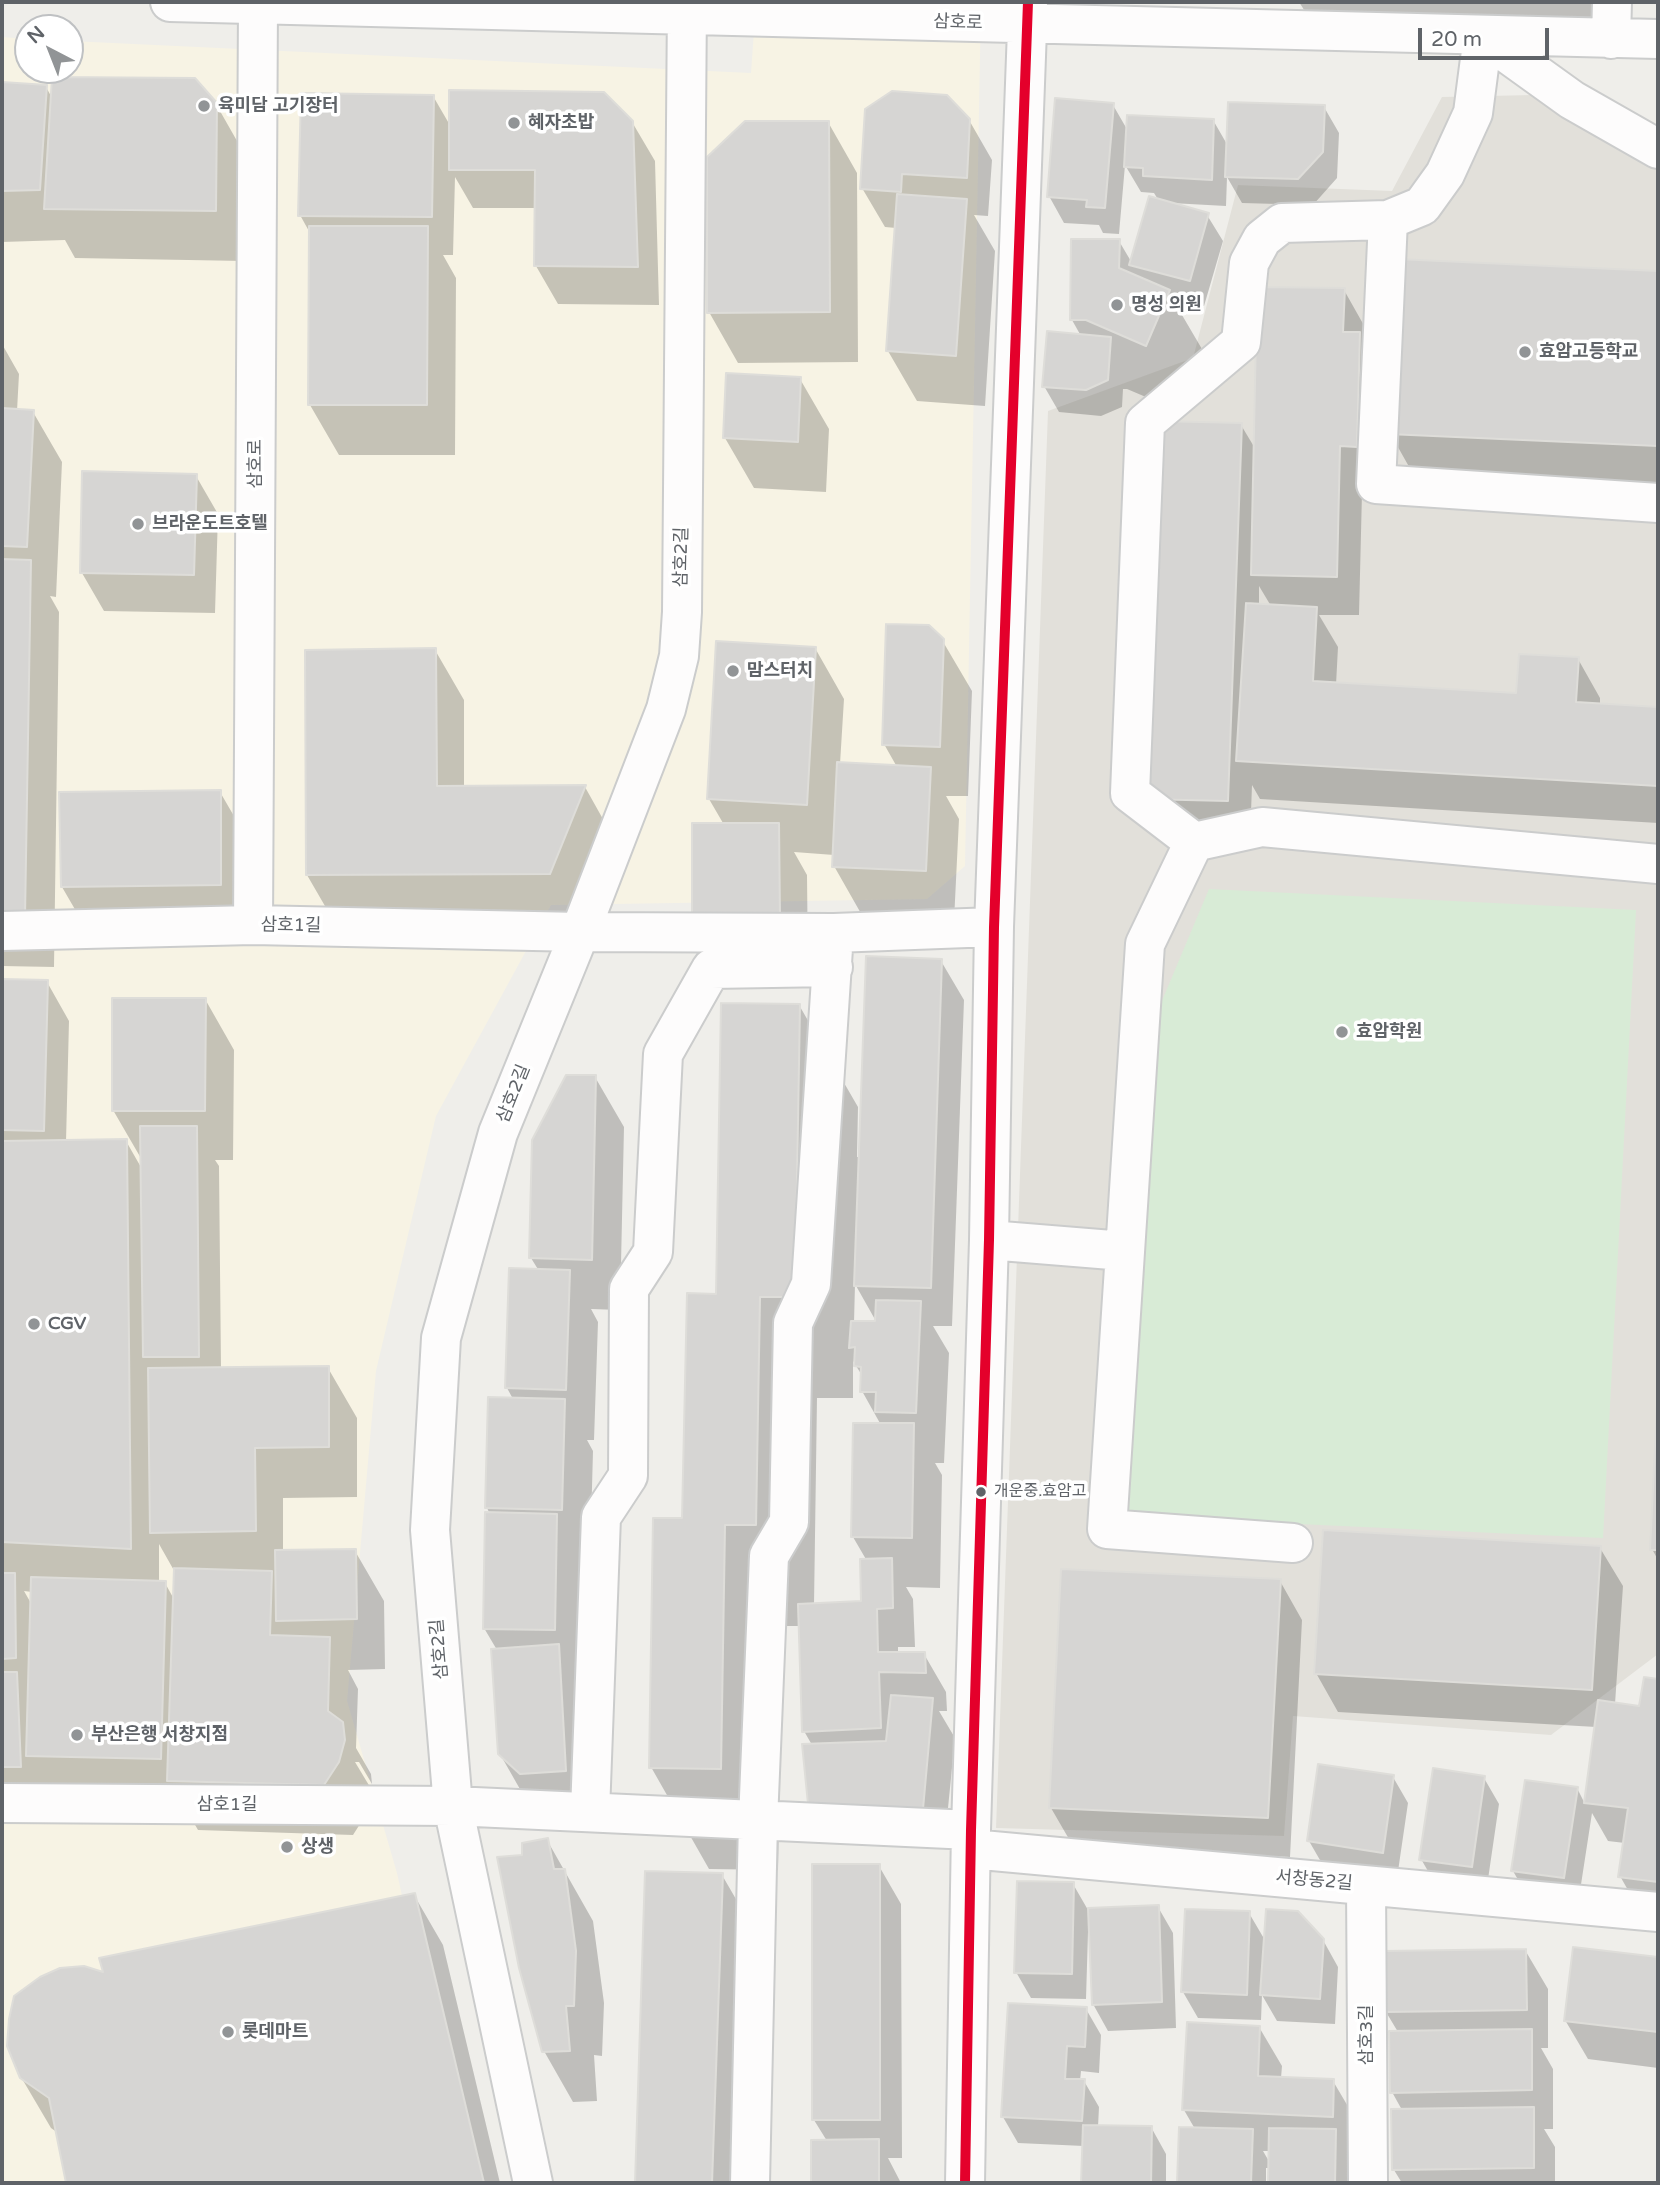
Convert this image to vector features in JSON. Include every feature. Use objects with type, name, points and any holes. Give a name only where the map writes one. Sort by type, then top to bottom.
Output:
[{"type":"street","name":"삼호로","points":[[170,2],[1027,13],[1483,36],[1612,20],[1658,39]]},
{"type":"street","name":"삼호로","points":[[253,925],[258,4]]},
{"type":"street","name":"삼호2길","points":[[533,2183],[453,1807],[430,1530],[441,1338],[498,1133],[580,932],[666,709],[679,656],[682,612],[687,8]]},
{"type":"street","points":[[965,2183],[971,1840],[989,1240],[994,927],[1027,13]]},
{"type":"street","points":[[1658,149],[1572,100],[1483,36],[1473,113],[1445,174],[1422,206],[1388,220],[1282,223],[1262,239],[1249,263],[1241,342],[1145,423],[1130,793],[1194,842],[1262,827],[1658,864]]},
{"type":"street","points":[[1388,220],[1376,484],[1658,503]]},
{"type":"street","points":[[1194,842],[1145,944],[1107,1529],[1293,1543]]},
{"type":"street","name":"삼호1길","points":[[2,931],[253,925],[580,932],[833,950]]},
{"type":"street","points":[[590,1812],[601,1517],[628,1476],[629,1289],[653,1252],[663,1054],[711,969],[994,927]]},
{"type":"street","points":[[750,2183],[758,1821],[769,1556],[789,1522],[793,1323],[811,1284],[833,950]]},
{"type":"street","points":[[989,1240],[1124,1251]]},
{"type":"street","name":"삼호1길","points":[[2,1803],[453,1807],[758,1821]]},
{"type":"street","name":"서창동2길","points":[[758,1821],[971,1840],[1366,1886],[1658,1912]]},
{"type":"street","name":"삼호3길","points":[[1366,1886],[1368,2183]]},
{"type":"shaded area","points":[[756,2],[981,2],[965,866],[927,899],[551,905],[436,1116],[376,1371],[347,1701],[397,1873],[465,2183],[2,2183],[2,37],[14,38],[14,84],[84,84],[84,42],[751,73]]},
{"type":"shaded area","name":"효암학원","points":[[1533,95],[1658,165],[1658,1654],[1551,1735],[1293,1716],[1284,1836],[996,1828],[1048,411],[1193,358],[1238,185],[1392,191],[1442,97]]},
{"type":"green space","points":[[1209,889],[1636,910],[1603,1538],[1125,1516],[1151,1027]]},
{"type":"building","points":[[84,77],[195,78],[217,103],[216,211],[44,209],[52,84],[84,84]]},
{"type":"building","points":[[2,82],[47,85],[40,190],[2,191]]},
{"type":"building","points":[[449,90],[604,92],[633,121],[638,267],[534,266],[535,170],[449,170]]},
{"type":"building","points":[[892,91],[947,95],[970,119],[967,178],[902,174],[901,192],[860,189],[865,109]]},
{"type":"building","points":[[301,93],[434,95],[432,217],[298,216]]},
{"type":"building","points":[[1055,98],[1114,103],[1105,208],[1086,207],[1087,200],[1047,197]]},
{"type":"building","points":[[1228,102],[1325,105],[1323,152],[1298,179],[1225,177]]},
{"type":"building","points":[[1127,115],[1214,119],[1212,180],[1143,176],[1143,168],[1124,167]]},
{"type":"building","points":[[745,121],[829,121],[830,312],[707,313],[707,157]]},
{"type":"building","points":[[897,194],[967,199],[956,356],[886,351]]},
{"type":"building","points":[[1149,196],[1209,213],[1190,281],[1129,265]]},
{"type":"building","points":[[309,226],[428,226],[427,405],[308,405]]},
{"type":"building","name":"명성 의원","points":[[1071,239],[1120,239],[1119,268],[1170,290],[1146,346],[1086,320],[1070,320]]},
{"type":"building","name":"효암고등학교","points":[[1397,259],[1658,271],[1658,446],[1388,434]]},
{"type":"building","points":[[1257,287],[1345,288],[1343,332],[1360,332],[1357,447],[1340,446],[1337,577],[1251,575]]},
{"type":"building","points":[[1047,331],[1111,337],[1108,380],[1086,390],[1042,387]]},
{"type":"building","points":[[726,373],[801,377],[798,442],[723,438]]},
{"type":"building","points":[[2,408],[34,410],[27,547],[2,546]]},
{"type":"building","points":[[1158,421],[1242,423],[1228,801],[1144,799]]},
{"type":"building","name":"브라운도트호텔","points":[[82,471],[197,474],[194,575],[80,573]]},
{"type":"building","points":[[2,559],[31,560],[25,917],[2,917]]},
{"type":"building","points":[[1246,603],[1317,607],[1313,681],[1516,693],[1519,654],[1579,657],[1576,702],[1658,707],[1658,786],[1236,761]]},
{"type":"building","points":[[886,624],[929,625],[944,639],[940,747],[882,745]]},
{"type":"building","points":[[716,641],[816,647],[807,805],[707,799]]},
{"type":"building","points":[[436,648],[437,786],[586,785],[550,874],[306,875],[305,650]]},
{"type":"building","points":[[837,762],[931,767],[926,871],[832,867]]},
{"type":"building","points":[[221,790],[221,885],[61,887],[59,792]]},
{"type":"building","points":[[692,823],[779,823],[780,919],[692,920]]},
{"type":"building","points":[[866,956],[942,959],[931,1288],[854,1286]]},
{"type":"building","points":[[2,979],[48,980],[44,1131],[2,1130]]},
{"type":"building","points":[[112,998],[206,998],[205,1111],[112,1111]]},
{"type":"building","points":[[721,1003],[800,1004],[795,1297],[760,1297],[756,1525],[725,1525],[721,1769],[649,1768],[653,1518],[682,1518],[687,1293],[716,1294]]},
{"type":"building","points":[[566,1075],[596,1075],[592,1260],[529,1258],[532,1140]]},
{"type":"building","points":[[140,1126],[197,1126],[199,1357],[143,1357]]},
{"type":"building","points":[[127,1139],[131,1549],[2,1542],[2,1141]]},
{"type":"building","points":[[509,1268],[570,1270],[566,1390],[505,1388]]},
{"type":"building","points":[[876,1300],[921,1301],[916,1413],[875,1412],[876,1392],[860,1392],[861,1367],[854,1366],[855,1347],[849,1348],[851,1321],[875,1321]]},
{"type":"building","points":[[329,1366],[329,1447],[255,1448],[256,1531],[150,1533],[148,1368]]},
{"type":"building","points":[[1658,1384],[1658,1550],[1650,1550]]},
{"type":"building","points":[[488,1397],[565,1399],[562,1510],[485,1508]]},
{"type":"building","points":[[853,1423],[914,1423],[912,1538],[851,1537]]},
{"type":"building","points":[[485,1512],[557,1514],[555,1630],[483,1629]]},
{"type":"building","points":[[1323,1530],[1601,1546],[1592,1690],[1314,1674]]},
{"type":"building","points":[[356,1549],[357,1619],[276,1621],[275,1550]]},
{"type":"building","points":[[892,1558],[893,1608],[877,1609],[878,1652],[925,1652],[926,1673],[879,1672],[881,1728],[802,1732],[798,1604],[861,1601],[860,1559]]},
{"type":"building","points":[[174,1568],[272,1571],[270,1635],[330,1637],[328,1711],[343,1722],[345,1740],[339,1762],[324,1785],[167,1781]]},
{"type":"building","points":[[1061,1569],[1281,1579],[1268,1818],[1049,1808]]},
{"type":"building","points":[[2,1573],[15,1573],[16,1658],[2,1659]]},
{"type":"building","points":[[31,1577],[166,1581],[161,1759],[26,1756]]},
{"type":"building","points":[[559,1644],[566,1771],[520,1774],[498,1754],[491,1649]]},
{"type":"building","points":[[2,1672],[17,1672],[21,1767],[2,1767]]},
{"type":"building","points":[[1644,1677],[1658,1679],[1658,1882],[1618,1877],[1628,1808],[1584,1803],[1598,1700],[1639,1706]]},
{"type":"building","points":[[891,1695],[933,1698],[923,1809],[808,1804],[802,1744],[886,1741]]},
{"type":"building","points":[[1318,1764],[1394,1775],[1383,1853],[1307,1841]]},
{"type":"building","points":[[1433,1768],[1485,1776],[1472,1867],[1419,1860]]},
{"type":"building","points":[[1525,1780],[1578,1787],[1564,1878],[1511,1871]]},
{"type":"building","points":[[548,1838],[554,1869],[565,1869],[576,1951],[574,2006],[566,2006],[570,2051],[542,2052],[519,1968],[497,1857],[522,1855],[522,1843]]},
{"type":"building","points":[[812,1864],[880,1864],[880,2120],[812,2120]]},
{"type":"building","points":[[645,1871],[723,1873],[712,2183],[635,2183]]},
{"type":"building","points":[[1017,1881],[1074,1882],[1072,1974],[1014,1973]]},
{"type":"building","name":"롯데마트","points":[[415,1893],[484,2183],[66,2183],[49,2098],[20,2078],[7,2046],[14,1996],[40,1977],[60,1968],[84,1966],[103,1972],[99,1958]]},
{"type":"building","points":[[1159,1905],[1162,2002],[1092,2005],[1088,1908]]},
{"type":"building","points":[[1185,1909],[1250,1911],[1247,1995],[1181,1992]]},
{"type":"building","points":[[1266,1909],[1298,1911],[1324,1939],[1320,1999],[1260,1995]]},
{"type":"building","points":[[1573,1947],[1658,1957],[1658,2032],[1564,2021]]},
{"type":"building","points":[[1526,1949],[1527,2010],[1385,2012],[1384,1951]]},
{"type":"building","points":[[1008,2003],[1087,2007],[1085,2047],[1067,2046],[1065,2079],[1085,2079],[1082,2121],[1001,2117]]},
{"type":"building","points":[[1187,2022],[1260,2026],[1258,2076],[1334,2079],[1333,2117],[1182,2110]]},
{"type":"building","points":[[1532,2029],[1532,2090],[1390,2093],[1389,2031]]},
{"type":"building","points":[[1534,2107],[1534,2168],[1392,2170],[1391,2109]]},
{"type":"building","points":[[1083,2125],[1152,2126],[1151,2183],[1081,2183]]},
{"type":"building","points":[[1179,2127],[1253,2129],[1251,2182],[1177,2183]]},
{"type":"building","points":[[1269,2128],[1336,2129],[1335,2183],[1268,2183]]},
{"type":"building","points":[[879,2139],[879,2183],[811,2183],[811,2140]]},
{"type":"transit line","points":[[965,2183],[971,1830],[989,1240],[994,927],[1028,2]]},
{"type":"place","name":"육미담 고기장터","points":[[204,106]]},
{"type":"place","name":"혜자초밥","points":[[514,123]]},
{"type":"place","name":"명성 의원","points":[[1117,305]]},
{"type":"place","name":"효암고등학교","points":[[1525,352]]},
{"type":"place","name":"브라운도트호텔","points":[[138,524]]},
{"type":"place","name":"맘스터치","points":[[733,671]]},
{"type":"place","name":"효암학원","points":[[1342,1032]]},
{"type":"place","name":"CGV","points":[[34,1324]]},
{"type":"place","name":"개운중.효암고","points":[[981,1492]]},
{"type":"place","name":"부산은행 서창지점","points":[[77,1735]]},
{"type":"place","name":"상생","points":[[287,1847]]},
{"type":"place","name":"롯데마트","points":[[228,2032]]}]
